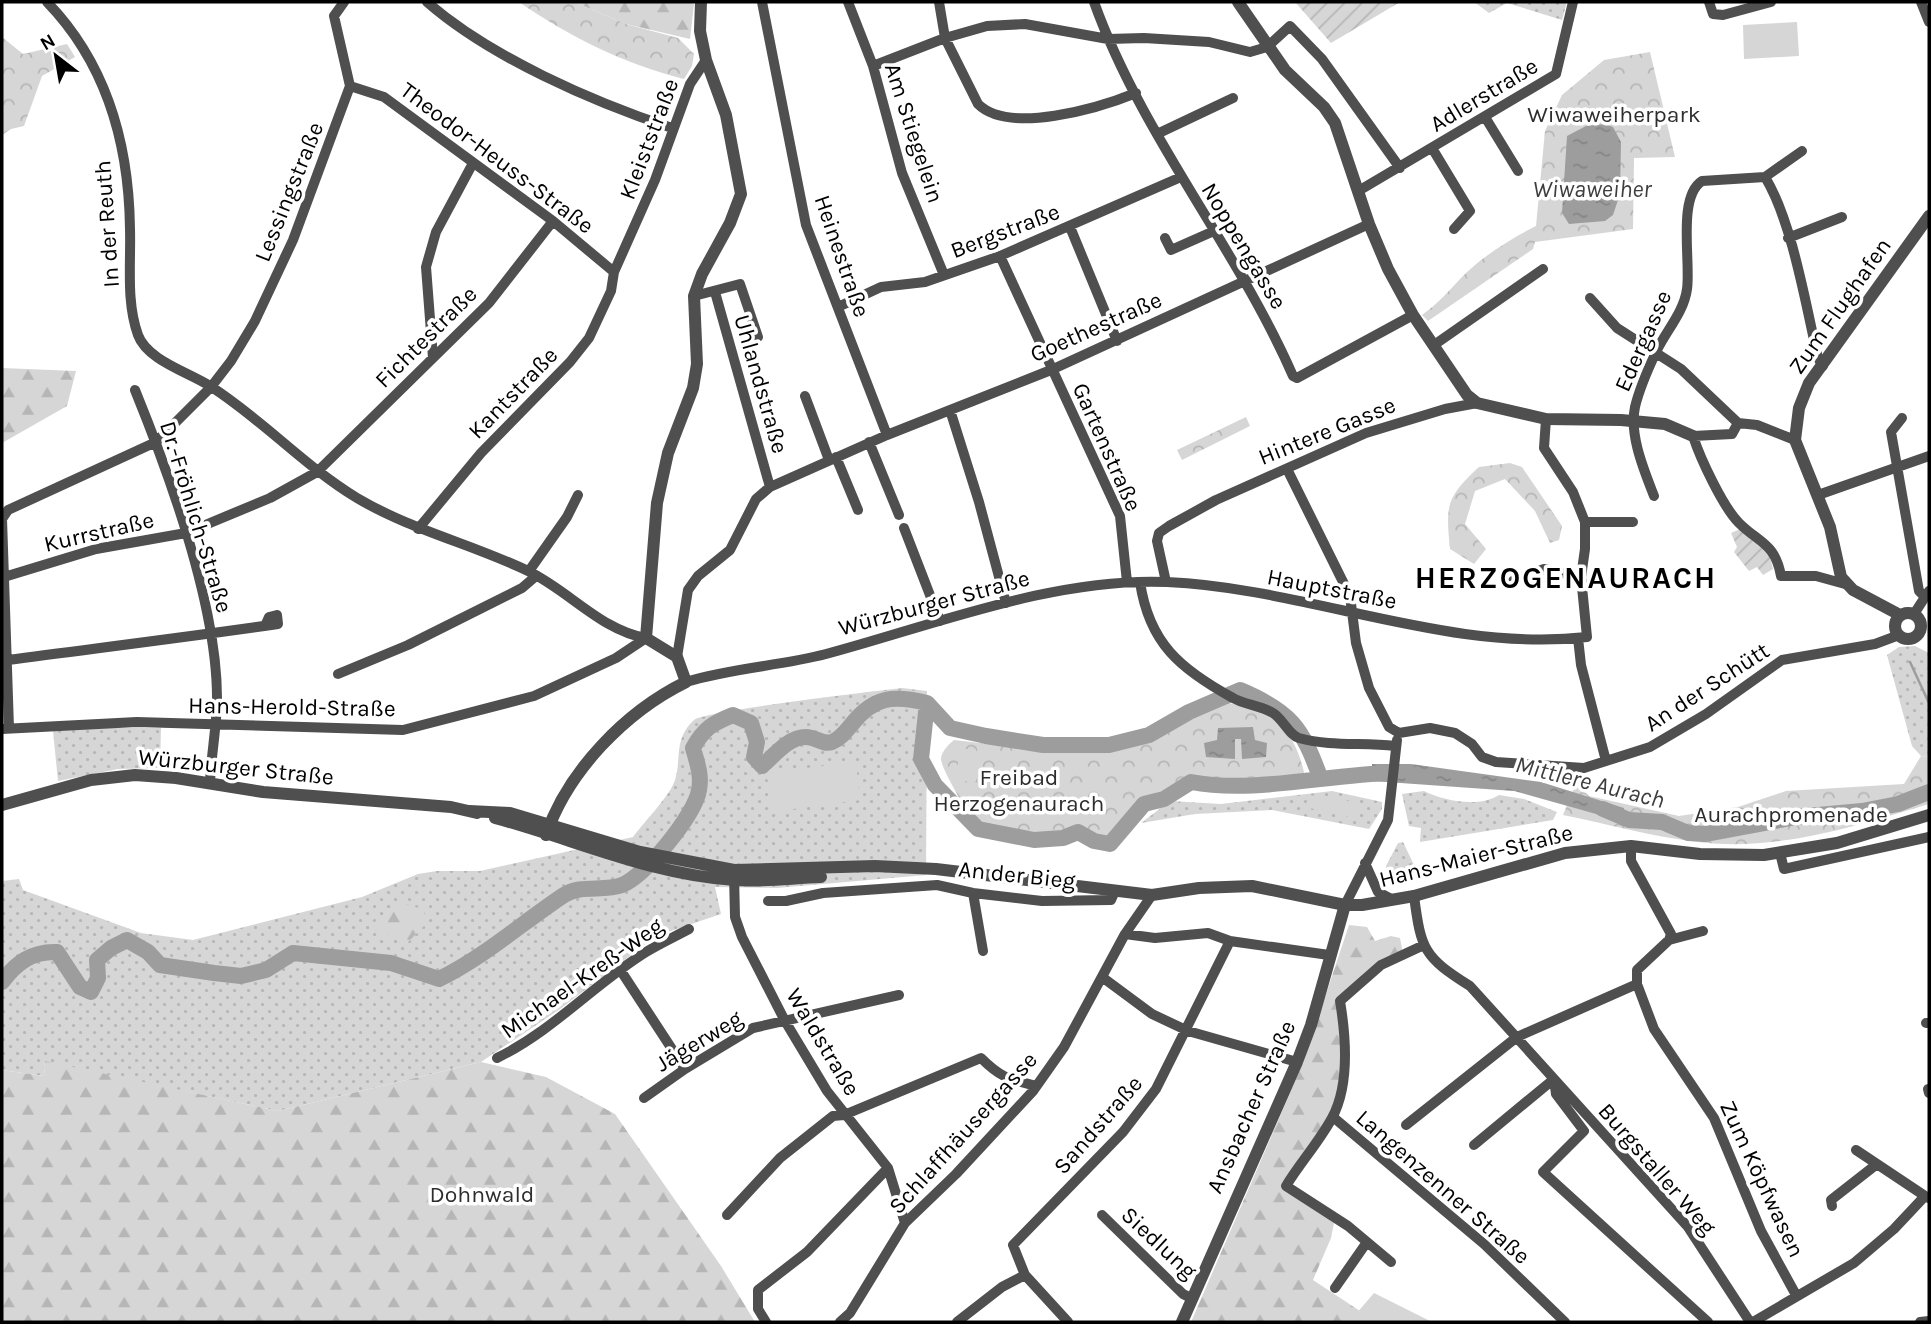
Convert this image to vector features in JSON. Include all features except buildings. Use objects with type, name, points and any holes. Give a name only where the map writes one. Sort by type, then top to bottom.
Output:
[{"type":"street","name":"In der Reuth","points":[[47,2],[88,53],[104,83],[112,110],[127,172],[131,312],[139,338],[148,350],[211,387]]},
{"type":"street","points":[[344,2],[334,16],[350,86]]},
{"type":"street","points":[[427,2],[490,47],[619,110],[672,128]]},
{"type":"street","points":[[646,638],[657,503],[668,453],[693,388],[697,365],[694,296],[702,274],[730,223],[741,194],[726,115],[706,60],[700,31],[701,2]]},
{"type":"street","name":"Heinestraße","points":[[762,2],[806,225],[887,435]]},
{"type":"street","name":"Am Stiegelein","points":[[848,2],[873,66],[902,173],[944,275]]},
{"type":"street","points":[[939,2],[945,38],[978,104],[998,117],[1051,115],[1109,103],[1136,93]]},
{"type":"street","name":"Noppengasse","points":[[1094,2],[1108,39],[1157,134],[1245,281],[1293,376],[1297,379],[1413,314]]},
{"type":"street","points":[[1238,2],[1285,70],[1331,116],[1360,190],[1369,224],[1413,314],[1467,395],[1477,403]]},
{"type":"street","name":"Adlerstraße","points":[[1360,190],[1556,74],[1573,2]]},
{"type":"street","points":[[1709,2],[1713,14],[1723,15],[1771,2]]},
{"type":"street","points":[[1922,2],[1929,22]]},
{"type":"street","points":[[873,66],[945,38],[987,26],[1025,24],[1108,39],[1209,42],[1250,52],[1267,47],[1290,26],[1322,59],[1400,167]]},
{"type":"street","name":"Kleiststraße","points":[[614,272],[655,180],[672,128],[695,74],[706,60]]},
{"type":"street","name":"Theodor-Heuss-Straße","points":[[350,86],[384,97],[553,221],[614,272]]},
{"type":"street","name":"Lessingstraße","points":[[156,442],[211,387],[243,342],[272,286],[318,176],[350,86]]},
{"type":"street","points":[[1157,134],[1233,98]]},
{"type":"street","points":[[1485,117],[1518,172]]},
{"type":"street","name":"Adlerstraße","points":[[1432,148],[1470,211],[1454,229]]},
{"type":"street","points":[[1802,151],[1765,177],[1772,188],[1788,238],[1818,358],[1823,366]]},
{"type":"street","points":[[433,358],[425,267],[436,232],[473,163]]},
{"type":"street","name":"Bergstraße","points":[[838,307],[881,287],[925,282],[1000,256],[1070,228],[1181,177]]},
{"type":"street","name":"Edergasse","points":[[1634,421],[1635,407],[1656,352],[1687,294],[1688,201],[1694,186],[1702,181],[1765,177]]},
{"type":"street","name":"Zum Flughafen","points":[[1795,440],[1806,390],[1929,216]]},
{"type":"street","points":[[1788,238],[1842,217]]},
{"type":"street","name":"Fichtestraße","points":[[317,472],[489,303],[553,221]]},
{"type":"street","name":"Goethestraße","points":[[677,657],[688,590],[698,576],[730,550],[756,499],[770,487],[869,442],[1051,370],[1369,224]]},
{"type":"street","points":[[1070,228],[1117,341]]},
{"type":"street","points":[[1165,238],[1171,250],[1214,231]]},
{"type":"street","name":"Gartenstraße","points":[[1000,256],[1119,516],[1127,582]]},
{"type":"street","points":[[1434,345],[1543,269]]},
{"type":"street","name":"Kantstraße","points":[[418,529],[481,453],[570,362],[589,338],[611,291],[614,272]]},
{"type":"street","name":"Uhlandstraße","points":[[694,296],[740,284],[758,337]]},
{"type":"street","name":"Uhlandstraße","points":[[715,292],[770,487]]},
{"type":"street","points":[[1590,298],[1617,328],[1681,369],[1738,423],[1757,425],[1795,440],[1836,546],[1839,569],[1845,584]]},
{"type":"street","points":[[211,387],[317,472],[359,499],[418,529],[532,574],[627,635],[646,638],[677,657],[686,682]]},
{"type":"street","name":"Dr.-Fröhlich-Straße","points":[[135,390],[156,442],[186,533],[211,634],[217,698],[210,783]]},
{"type":"street","points":[[804,396],[858,510]]},
{"type":"street","name":"Hintere Gasse","points":[[1166,582],[1157,541],[1159,533],[1216,500],[1287,471],[1366,433],[1445,409],[1477,403],[1546,418],[1634,421],[1665,425],[1693,436]]},
{"type":"street","points":[[950,410],[979,502],[1006,603]]},
{"type":"street","points":[[1546,418],[1544,448],[1573,492],[1585,522],[1586,549],[1581,577],[1581,665],[1592,700],[1605,761]]},
{"type":"street","points":[[1738,423],[1732,434],[1693,436],[1704,464],[1734,515],[1776,554],[1781,576],[1816,576],[1845,584],[1907,615],[1921,625],[1924,637],[1909,639],[1899,635],[1895,628],[1907,615],[1926,599],[1919,591],[1891,432],[1902,418]]},
{"type":"street","points":[[1634,421],[1642,463],[1654,496]]},
{"type":"street","points":[[5,729],[8,660],[2,519],[8,510],[156,442]]},
{"type":"street","points":[[869,442],[899,515]]},
{"type":"street","points":[[1818,495],[1929,456]]},
{"type":"street","points":[[1287,471],[1342,576],[1354,614],[1356,643],[1364,675],[1388,727],[1399,733],[1388,820],[1345,905]]},
{"type":"street","name":"Kurrstraße","points":[[4,577],[96,549],[186,533],[270,498],[317,472]]},
{"type":"street","points":[[338,674],[408,645],[522,588],[568,517],[578,495]]},
{"type":"street","points":[[1585,522],[1633,522]]},
{"type":"street","points":[[904,528],[940,621]]},
{"type":"street","points":[[1513,581],[1544,569],[1581,577]]},
{"type":"street","name":"Würzburger Straße","points":[[2,805],[82,783],[119,776],[148,775],[264,792],[469,811],[548,829],[565,791],[603,746],[650,704],[686,682],[823,655],[1006,603],[1127,582],[1196,584]]},
{"type":"street","points":[[1140,582],[1143,602],[1154,634],[1177,658],[1229,695],[1273,713],[1287,724],[1294,736],[1300,738],[1395,749]]},
{"type":"street","name":"Hauptstraße","points":[[1196,584],[1308,602],[1354,614],[1496,636],[1582,637]]},
{"type":"street","points":[[8,660],[265,626]]},
{"type":"street","name":"An der Schütt","points":[[1399,733],[1430,728],[1455,733],[1472,744],[1482,757],[1511,765],[1584,768],[1650,747],[1689,725],[1782,660],[1875,644],[1899,635]]},
{"type":"street","name":"Hans-Herold-Straße","points":[[5,729],[138,722],[403,730],[534,696],[617,658],[646,638]]},
{"type":"street","name":"Hans-Maier-Straße","points":[[548,829],[676,872],[734,875],[876,874],[909,868],[1152,895],[1224,886],[1278,890],[1345,905],[1414,896],[1542,858],[1631,846],[1700,854],[1780,853],[1837,843],[1929,815]]},
{"type":"street","points":[[1780,853],[1784,869],[1929,836]]},
{"type":"street","points":[[1631,846],[1631,861],[1671,934],[1669,940]]},
{"type":"street","name":"Hans-Maier-Straße","points":[[611,850],[691,863],[734,875]]},
{"type":"street","points":[[1365,863],[1378,892],[1394,900]]},
{"type":"street","points":[[909,868],[910,885]]},
{"type":"street","name":"Waldstraße","points":[[734,875],[735,917],[785,1021],[844,1115],[888,1168],[899,1195],[905,1223]]},
{"type":"street","name":"An der Bieg","points":[[768,901],[910,885],[937,885],[973,893],[1042,901],[1111,900],[1115,891]]},
{"type":"street","points":[[973,893],[984,951]]},
{"type":"street","name":"Schlaffhäusergasse","points":[[840,1322],[850,1313],[905,1223],[956,1174],[1036,1086],[1064,1047],[1125,934],[1152,895]]},
{"type":"street","points":[[1414,896],[1423,945]]},
{"type":"street","name":"Ansbacher Straße","points":[[1182,1322],[1297,1062],[1311,1025],[1345,905]]},
{"type":"street","name":"Michael-Kreß-Weg","points":[[497,1058],[523,1045],[565,1017],[645,952],[688,929]]},
{"type":"street","points":[[1406,1125],[1517,1037],[1637,984],[1637,970],[1669,940],[1703,931]]},
{"type":"street","points":[[1125,934],[1154,938],[1208,933],[1230,941],[1329,955]]},
{"type":"street","name":"Sandstraße","points":[[1025,1275],[1013,1245],[1123,1132],[1156,1089],[1188,1031],[1230,941]]},
{"type":"street","name":"Burgstaller Weg","points":[[1423,945],[1437,965],[1470,986],[1688,1227],[1752,1322]]},
{"type":"street","name":"Langenzenner Straße","points":[[1423,945],[1381,965],[1340,1001],[1344,1023],[1344,1069],[1333,1117],[1474,1236],[1564,1322]]},
{"type":"street","points":[[621,971],[685,1069]]},
{"type":"street","points":[[1102,977],[1152,1014],[1188,1031],[1297,1062]]},
{"type":"street","name":"Zum Köpfwasen","points":[[1637,984],[1654,1029],[1714,1118],[1761,1231],[1796,1295]]},
{"type":"street","name":"Jägerweg","points":[[644,1098],[685,1069],[753,1028],[899,995]]},
{"type":"street","points":[[727,1215],[780,1158],[833,1116],[844,1115],[981,1058],[990,1070],[1003,1078],[1036,1086]]},
{"type":"street","points":[[1474,1145],[1554,1079]]},
{"type":"street","points":[[1554,1079],[1556,1094],[1584,1131],[1543,1172],[1707,1322]]},
{"type":"street","points":[[1333,1117],[1286,1186],[1348,1226],[1391,1262]]},
{"type":"street","points":[[1752,1322],[1854,1263],[1927,1197],[1856,1150]]},
{"type":"street","points":[[1832,1206],[1831,1200],[1877,1164]]},
{"type":"street","points":[[766,1322],[758,1309],[758,1290],[807,1252],[888,1168]]},
{"type":"street","name":"Siedlung","points":[[1102,1215],[1183,1294],[1191,1298]]},
{"type":"street","points":[[1335,1289],[1367,1242]]},
{"type":"street","points":[[957,1322],[1002,1287],[1025,1275],[1062,1321]]},
{"type":"green space","points":[[519,2],[574,2],[626,24],[678,38],[694,54],[692,66],[684,79],[640,66],[578,38]]},
{"type":"green space","points":[[574,2],[694,4],[690,39],[626,24]]},
{"type":"green space","points":[[1295,2],[1400,2],[1331,43]]},
{"type":"green space","points":[[1474,2],[1567,2],[1562,20],[1507,3],[1489,13]]},
{"type":"green space","points":[[1797,22],[1799,56],[1744,59],[1743,25]]},
{"type":"green space","points":[[2,37],[23,54],[67,44],[75,57],[42,76],[24,126],[11,129],[2,135]]},
{"type":"green space","name":"Wiwaweiherpark","points":[[1650,52],[1675,157],[1634,158],[1633,229],[1535,242],[1533,249],[1428,321],[1422,315],[1473,266],[1499,247],[1536,226],[1545,131],[1562,95],[1604,60]]},
{"type":"green space","points":[[2,368],[76,371],[67,406],[2,443]]},
{"type":"green space","points":[[1246,417],[1250,426],[1182,460],[1177,450]]},
{"type":"green space","points":[[1510,463],[1522,467],[1562,526],[1559,540],[1550,543],[1535,511],[1505,479],[1475,491],[1465,524],[1486,549],[1474,564],[1450,549],[1450,504],[1460,487],[1479,467]]},
{"type":"green space","points":[[1740,529],[1769,553],[1773,569],[1763,575],[1757,567],[1749,571],[1734,552],[1737,547],[1731,533]]},
{"type":"green space","points":[[1915,646],[1929,653],[1929,757],[1921,756],[1912,746],[1887,655],[1899,647]]},
{"type":"green space","points":[[902,688],[927,691],[926,875],[777,888],[715,887],[721,914],[656,936],[560,1009],[481,1062],[278,1111],[45,1062],[44,1076],[2,1070],[2,881],[19,879],[23,890],[141,933],[193,940],[362,897],[418,874],[480,871],[633,837],[672,786],[683,735],[694,720],[757,707]]},
{"type":"green space","name":"Freibad Herzogenaurach","points":[[1217,699],[1266,714],[1281,725],[1293,741],[1305,778],[1248,785],[1192,782],[1164,799],[1144,804],[1110,844],[1094,841],[1078,832],[1041,839],[978,829],[942,763],[943,753],[954,740],[980,743],[986,736],[1025,743],[1066,746],[1127,741],[1164,728]]},
{"type":"green space","points":[[161,728],[160,768],[118,769],[58,781],[53,731]]},
{"type":"green space","points":[[958,749],[976,749],[976,781],[958,781]]},
{"type":"green space","name":"Aurachpromenade","points":[[1921,756],[1929,757],[1929,804],[1845,828],[1787,840],[1728,844],[1699,842],[1563,815],[1576,783],[1589,796],[1679,816],[1738,807],[1786,791],[1904,784]]},
{"type":"green space","points":[[856,762],[860,800],[771,812],[767,773]]},
{"type":"green space","points":[[1332,791],[1382,802],[1382,809],[1369,829],[1272,810],[1195,814],[1141,823],[1170,801],[1221,804]]},
{"type":"green space","points":[[1424,791],[1462,802],[1482,801],[1499,795],[1524,799],[1557,812],[1553,820],[1420,842],[1421,828],[1409,826],[1402,794]]},
{"type":"green space","points":[[1309,795],[1362,803],[1358,819],[1305,807]]},
{"type":"green space","points":[[1403,842],[1414,865],[1410,872],[1386,877],[1386,866],[1398,843]]},
{"type":"green space","points":[[404,903],[424,910],[426,924],[408,942],[376,932],[373,923]]},
{"type":"green space","points":[[1349,925],[1367,927],[1375,941],[1391,936],[1400,938],[1403,954],[1340,1001],[1344,1069],[1333,1117],[1287,1186],[1335,1218],[1331,1238],[1313,1280],[1363,1313],[1358,1322],[1191,1322],[1303,1063]]},
{"type":"green space","name":"Dohnwald","points":[[45,1061],[278,1111],[481,1062],[546,1077],[615,1114],[721,1266],[755,1322],[2,1322],[2,1070],[44,1076]]},
{"type":"green space","points":[[1374,1293],[1432,1322],[1349,1322]]},
{"type":"water","name":"Wiwaweiher","points":[[1605,124],[1613,127],[1621,142],[1620,194],[1613,215],[1605,221],[1569,224],[1562,213],[1567,136],[1586,126]]},
{"type":"water","points":[[1253,727],[1255,740],[1267,743],[1266,757],[1242,759],[1241,739],[1235,739],[1235,759],[1206,757],[1204,743],[1217,740],[1218,728]]},
{"type":"water","points":[[1372,764],[1411,764],[1541,782],[1624,808],[1621,821],[1514,791],[1372,781]]},
{"type":"waterway","points":[[1910,662],[1929,703]]},
{"type":"waterway","name":"Mittlere Aurach","points":[[927,703],[950,728],[1043,745],[1109,745],[1149,735],[1189,712],[1240,690],[1271,705],[1292,723],[1307,745],[1320,777]]},
{"type":"waterway","name":"Mittlere Aurach","points":[[2,982],[25,959],[57,952],[80,987],[91,992],[98,978],[97,960],[111,948],[127,940],[148,952],[160,965],[214,973],[241,976],[266,970],[293,953],[391,963],[439,979],[487,950],[564,895],[578,890],[622,885],[643,870],[668,844],[695,801],[700,780],[693,748],[710,727],[733,715],[751,723],[757,742],[754,757],[762,766],[793,740],[810,737],[825,742],[835,741],[860,715],[877,703],[895,699],[927,703],[921,759],[935,785],[978,829],[1034,840],[1063,838],[1078,832],[1094,841],[1110,844],[1144,804],[1164,799],[1191,782],[1265,785],[1393,773]]},
{"type":"waterway","name":"Mittlere Aurach","points":[[1603,809],[1629,820],[1662,822],[1688,833],[1706,834],[1796,817],[1862,811],[1898,804],[1929,792]]},
{"type":"district","name":"HERZOGENAURACH","points":[[1566,578]]}]
